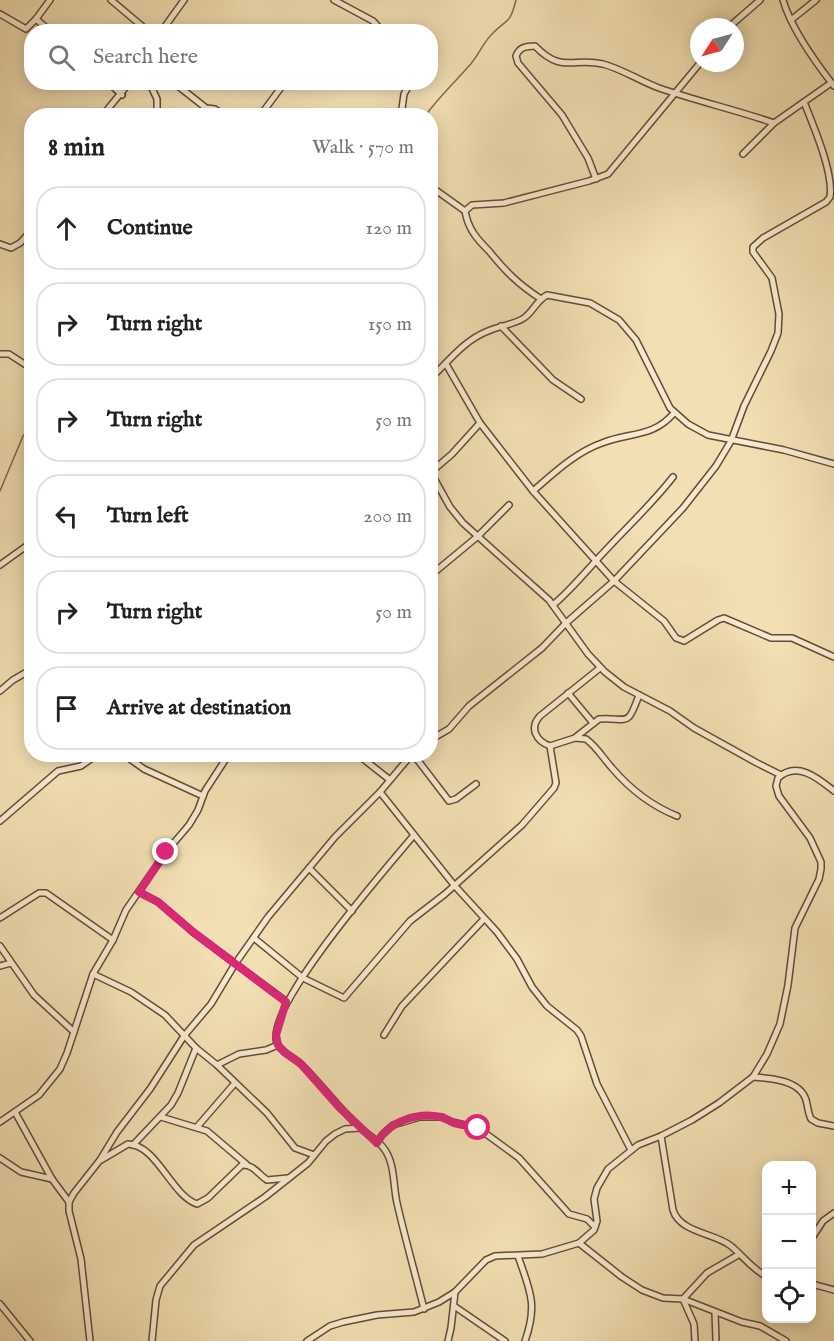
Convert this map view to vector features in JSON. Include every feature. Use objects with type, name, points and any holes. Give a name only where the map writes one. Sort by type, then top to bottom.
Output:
[{"type":"street","points":[[31,24],[50,0]]},
{"type":"street","points":[[111,0],[140,24]]},
{"type":"street","points":[[167,24],[184,0]]},
{"type":"street","points":[[334,0],[375,24]]},
{"type":"street","points":[[739,18],[760,0]]},
{"type":"street","points":[[743,154],[774,123],[833,84],[791,20],[783,0]]},
{"type":"street","points":[[791,20],[816,0]]},
{"type":"street","points":[[0,14],[24,30]]},
{"type":"street","points":[[36,19],[42,24]]},
{"type":"street","points":[[596,179],[588,158],[566,121],[518,63],[516,57],[525,46],[535,46],[544,56],[552,60],[574,64],[603,64],[657,87],[774,123]]},
{"type":"street","points":[[465,211],[472,205],[504,203],[602,177],[614,169],[692,72]]},
{"type":"street","points":[[117,90],[122,94]]},
{"type":"street","points":[[109,108],[125,90]]},
{"type":"street","points":[[153,90],[157,99],[157,108]]},
{"type":"street","points":[[183,90],[206,108]]},
{"type":"street","points":[[266,108],[279,90]]},
{"type":"street","points":[[402,108],[406,90]]},
{"type":"street","points":[[438,735],[449,729],[469,706],[542,648],[566,623],[614,581],[683,508],[716,466],[731,441],[744,406],[776,342],[780,325],[772,278],[753,252],[753,247],[763,238],[830,197],[825,165],[804,102]]},
{"type":"street","points":[[438,192],[465,211],[469,227],[500,267],[524,289],[541,299]]},
{"type":"street","points":[[0,244],[11,248],[24,239]]},
{"type":"street","points":[[438,372],[463,344],[487,331],[521,320],[547,295],[582,301],[619,320],[636,340],[674,413],[688,424],[708,435],[784,450],[834,464]]},
{"type":"street","points":[[501,326],[553,380],[581,399]]},
{"type":"street","points":[[0,354],[9,354],[24,364]]},
{"type":"street","points":[[446,364],[480,423],[533,491],[594,562],[664,621],[676,638],[684,641],[724,618],[771,638],[792,638],[834,657]]},
{"type":"street","points":[[533,491],[588,449],[604,442],[660,427],[674,413]]},
{"type":"street","points":[[438,466],[480,423]]},
{"type":"street","points":[[553,605],[579,582],[594,562],[646,510],[673,477]]},
{"type":"street","points":[[438,485],[450,507],[477,537],[540,590],[600,668],[618,683],[670,711],[694,728],[781,775]]},
{"type":"street","points":[[438,569],[477,537],[509,505]]},
{"type":"street","points":[[0,565],[24,548]]},
{"type":"street","points":[[600,668],[546,710],[533,723],[533,729],[544,744],[550,746],[581,737],[592,743],[613,769],[647,801],[677,816]]},
{"type":"street","points":[[0,692],[24,674]]},
{"type":"street","points":[[568,693],[593,723]]},
{"type":"street","points":[[575,738],[599,719],[623,721],[627,719],[639,695]]},
{"type":"street","points":[[254,938],[303,978],[344,998],[410,921],[522,825],[554,788],[556,783],[550,746]]},
{"type":"street","points":[[0,821],[58,771],[81,766],[87,762]]},
{"type":"street","points":[[134,762],[144,769],[202,796]]},
{"type":"street","points":[[0,1122],[31,1102],[50,1083],[64,1060],[93,974],[113,940],[126,910],[166,852],[189,825],[198,810],[202,796],[225,762]]},
{"type":"street","points":[[367,762],[390,780]]},
{"type":"street","points":[[90,1341],[81,1259],[69,1211],[69,1202],[150,1089],[184,1036],[211,1004],[235,964],[268,917],[335,837],[380,792],[405,762]]},
{"type":"street","points":[[418,762],[449,801],[456,799],[476,784]]},
{"type":"street","points":[[308,1341],[330,1326],[343,1322],[424,1309],[455,1292],[486,1260],[495,1256],[553,1252],[579,1243],[589,1236],[595,1227],[597,1221],[594,1199],[597,1188],[608,1169],[631,1150],[662,1136],[719,1103],[753,1077],[767,1054],[780,1024],[788,985],[795,928],[819,879],[821,869],[821,862],[810,838],[778,796],[776,786],[781,775],[790,770],[799,770],[810,774],[834,791]]},
{"type":"street","points":[[380,792],[454,885],[497,932],[517,958],[532,987],[548,1006],[577,1030],[597,1084],[631,1150]]},
{"type":"street","points":[[414,835],[315,957],[286,1002],[276,1035],[278,1045],[284,1052],[301,1064],[360,1128],[381,1144],[390,1158],[396,1202],[424,1309]]},
{"type":"street","points":[[309,868],[352,911]]},
{"type":"street","points":[[0,918],[39,893],[46,892],[113,940]]},
{"type":"street","points":[[139,892],[158,902],[286,1002]]},
{"type":"street","points":[[384,1035],[402,1006],[484,919]]},
{"type":"street","points":[[0,946],[34,995],[74,1032]]},
{"type":"street","points":[[0,966],[11,963]]},
{"type":"street","points":[[93,974],[152,1005],[267,1113],[295,1148],[314,1155]]},
{"type":"street","points":[[217,1065],[239,1054],[266,1050],[278,1045]]},
{"type":"street","points":[[133,1144],[161,1117],[178,1093],[196,1048]]},
{"type":"street","points":[[753,1077],[783,1081],[797,1088],[806,1100],[811,1119],[834,1126]]},
{"type":"street","points":[[197,1127],[235,1083]]},
{"type":"street","points":[[15,1112],[52,1179],[69,1202]]},
{"type":"street","points":[[161,1117],[207,1131],[267,1180],[290,1178]]},
{"type":"street","points":[[377,1143],[384,1131],[393,1125],[420,1117],[442,1117],[452,1122],[478,1128],[519,1158],[569,1214],[587,1219],[595,1227]]},
{"type":"street","points":[[152,1341],[160,1286],[194,1245],[254,1206],[290,1178],[308,1163],[335,1134],[346,1129],[360,1128]]},
{"type":"street","points":[[662,1136],[675,1215],[681,1222],[730,1245],[738,1255],[762,1273]]},
{"type":"street","points":[[100,1161],[128,1144],[133,1144],[148,1154],[189,1200],[197,1204],[208,1198],[237,1169],[246,1164]]},
{"type":"street","points":[[0,1158],[21,1172],[52,1179]]},
{"type":"street","points":[[816,1232],[823,1221],[834,1213]]},
{"type":"street","points":[[579,1243],[642,1290],[657,1297],[683,1299],[766,1328],[786,1341]]},
{"type":"street","points":[[683,1299],[707,1273],[738,1255]]},
{"type":"street","points":[[518,1256],[531,1292],[533,1306],[531,1324],[525,1341]]},
{"type":"street","points":[[816,1285],[834,1290]]},
{"type":"street","points":[[448,1341],[455,1292]]},
{"type":"street","points":[[683,1299],[694,1324],[695,1341]]},
{"type":"street","points":[[0,1304],[30,1341]]},
{"type":"street","points":[[454,1306],[505,1341]]},
{"type":"street","points":[[715,1312],[716,1341]]},
{"type":"waterway","points":[[432,108],[472,63],[489,37],[508,20],[516,0]]},
{"type":"waterway","points":[[0,491],[24,435]]},
{"type":"route","points":[[166,852],[139,892],[148,895],[168,909],[193,932],[286,1002],[276,1035],[278,1045],[301,1064],[360,1128],[377,1143],[384,1131],[393,1125],[420,1117],[442,1117],[461,1125],[478,1128]]}]
